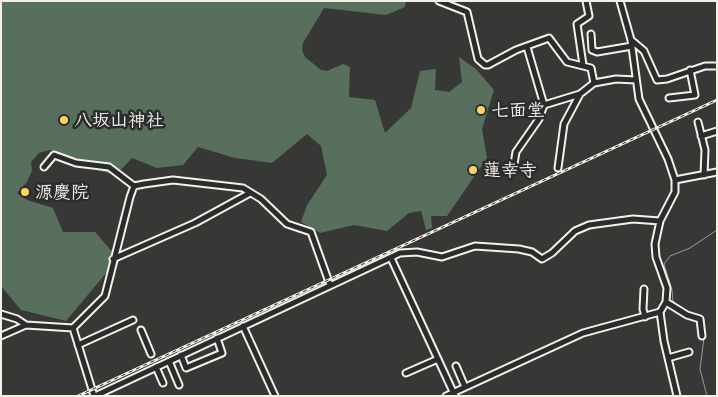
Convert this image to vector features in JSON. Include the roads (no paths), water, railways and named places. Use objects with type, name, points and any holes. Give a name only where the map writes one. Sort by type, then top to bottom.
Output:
[{"type":"street","points":[[439,1],[467,12],[478,59],[484,65],[488,65],[516,50],[549,38],[567,62],[583,65],[593,70],[594,83]]},
{"type":"street","points":[[583,65],[577,24],[589,16],[586,1]]},
{"type":"street","points":[[446,396],[454,394],[465,387],[582,333],[660,312],[666,302],[667,288],[656,257],[654,244],[660,221],[675,192],[675,180],[668,159],[639,99],[631,40],[620,1]]},
{"type":"street","points":[[591,34],[592,50],[597,52],[632,46]]},
{"type":"street","points":[[631,40],[644,51],[657,80],[667,79],[705,66],[717,66]]},
{"type":"street","points":[[514,164],[516,152],[539,119],[544,105],[527,47]]},
{"type":"street","points":[[669,98],[695,95],[690,70]]},
{"type":"street","points":[[544,105],[580,94],[594,83],[616,79],[636,80]]},
{"type":"street","points":[[558,168],[564,124],[580,94]]},
{"type":"street","points":[[698,122],[705,150],[704,175]]},
{"type":"street","points":[[701,136],[717,131]]},
{"type":"street","points":[[44,167],[54,156],[76,163],[109,167],[134,186],[173,180],[235,186],[261,200],[287,224],[311,232],[330,285]]},
{"type":"street","points":[[675,180],[717,172]]},
{"type":"street","points":[[1,336],[26,325],[73,328],[105,296],[113,258],[134,186]]},
{"type":"street","points":[[113,258],[195,223],[250,193]]},
{"type":"street","points":[[73,328],[95,396],[406,251],[442,257],[475,246],[520,249],[532,252],[542,259],[552,254],[575,231],[589,225],[633,219],[660,221]]},
{"type":"street","points":[[391,258],[454,394]]},
{"type":"street","points":[[644,289],[643,309],[645,317]]},
{"type":"street","points":[[666,302],[687,315],[700,319],[702,336]]},
{"type":"street","points":[[660,312],[677,396]]},
{"type":"street","points":[[1,314],[17,319],[26,325]]},
{"type":"street","points":[[78,345],[134,320]]},
{"type":"street","points":[[242,326],[275,396]]},
{"type":"street","points":[[141,330],[151,354]]},
{"type":"street","points":[[181,356],[186,368],[222,353],[223,351],[217,338]]},
{"type":"street","points":[[668,358],[689,352]]},
{"type":"street","points":[[406,373],[438,359]]},
{"type":"street","points":[[169,361],[180,385]]},
{"type":"street","points":[[456,366],[465,387]]},
{"type":"street","points":[[156,368],[163,383]]},
{"type":"waterway","points":[[691,314],[673,302],[672,290],[664,264],[670,256],[690,248],[717,230]]},
{"type":"waterway","points":[[703,321],[704,334]]},
{"type":"waterway","points":[[704,338],[700,369],[707,396]]},
{"type":"railway","points":[[78,396],[717,100]]},
{"type":"place","name":"七面堂","points":[[481,110]]},
{"type":"place","name":"八坂山神社","points":[[64,120]]},
{"type":"place","name":"蓮幸寺","points":[[473,170]]},
{"type":"place","name":"源慶院","points":[[25,192]]}]
